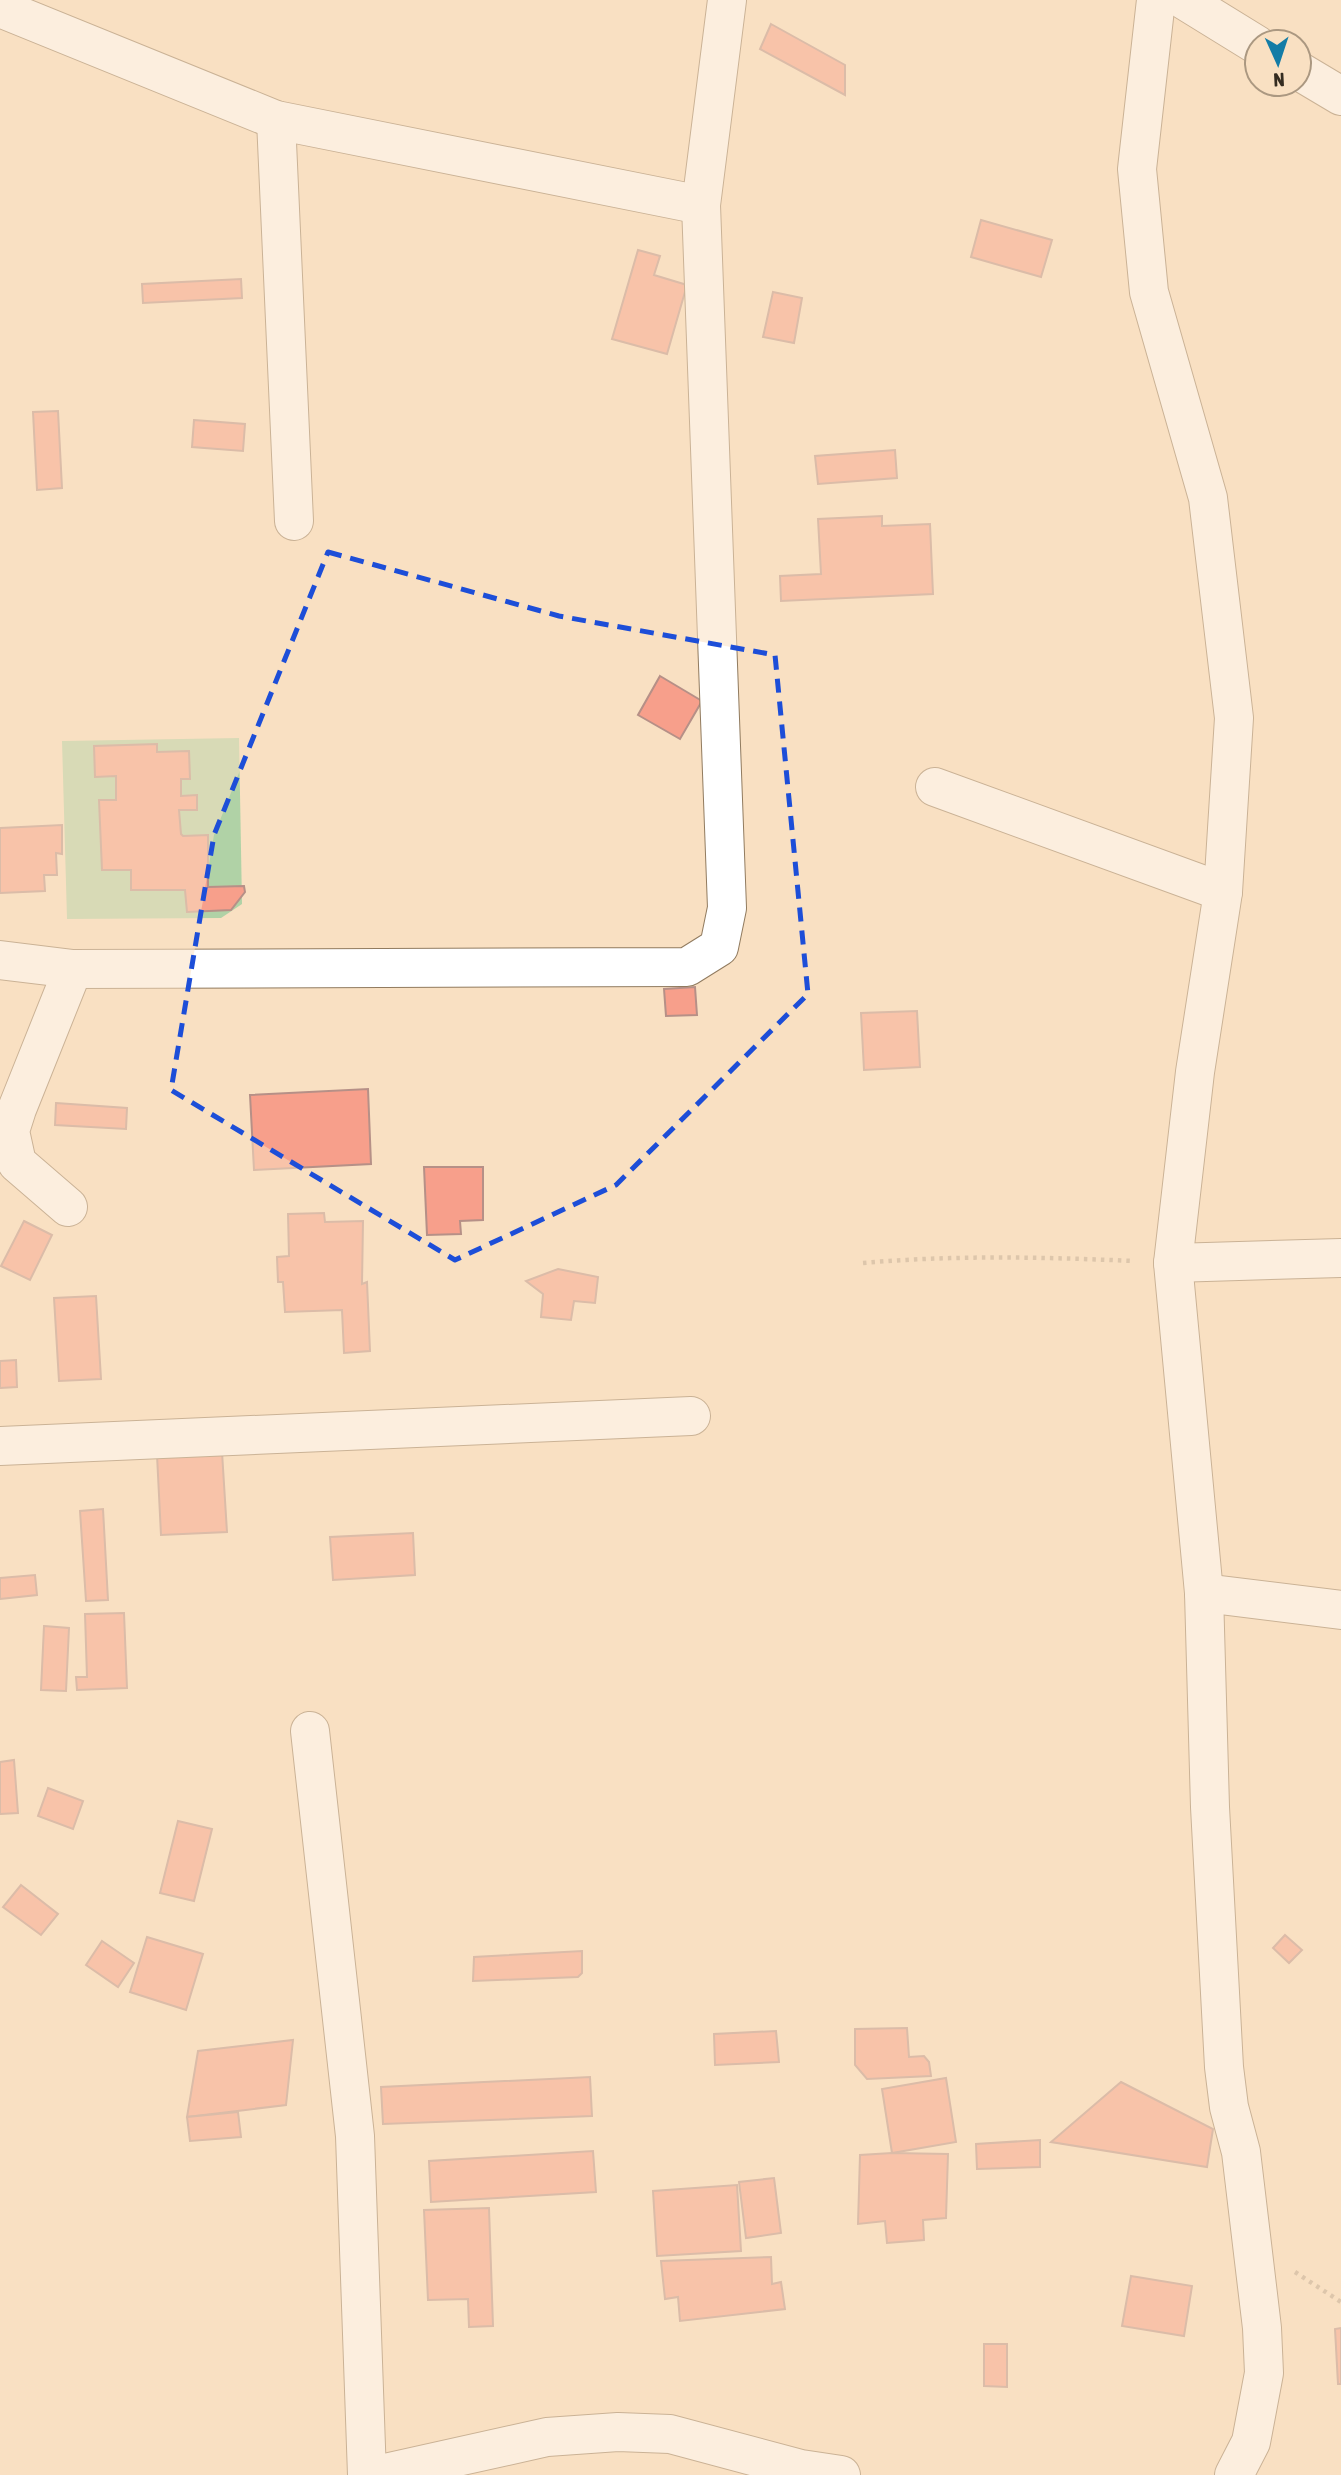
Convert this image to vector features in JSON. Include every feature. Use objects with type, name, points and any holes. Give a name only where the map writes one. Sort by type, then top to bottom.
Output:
[{"type":"street","points":[[0,960],[73,969],[687,967],[719,947],[727,908],[701,205],[727,0]]},
{"type":"street","points":[[1156,0],[1137,169],[1149,292],[1208,498],[1234,718],[1223,892],[1195,1072],[1173,1263],[1204,1592],[1210,1807],[1224,2067],[1229,2107],[1241,2152],[1265,2373],[1251,2442],[1234,2475]]},
{"type":"street","points":[[1184,0],[1243,36]]},
{"type":"street","points":[[0,8],[276,120],[701,205]]},
{"type":"street","points":[[1313,79],[1341,96]]},
{"type":"street","points":[[276,120],[294,521]]},
{"type":"street","points":[[935,787],[1223,892]]},
{"type":"street","points":[[68,1207],[18,1163],[10,1131],[73,969]]},
{"type":"street","points":[[1173,1263],[1341,1258]]},
{"type":"street","points":[[0,1446],[691,1416]]},
{"type":"street","points":[[1204,1592],[1341,1610]]},
{"type":"street","points":[[310,1731],[355,2136],[367,2475]]},
{"type":"street","points":[[376,2475],[547,2437],[618,2431],[670,2434],[801,2472],[841,2475]]},
{"type":"path","points":[[863,1264],[921,1258],[1070,1258],[1173,1263]]},
{"type":"highlighted area","points":[[328,552],[559,616],[775,655],[808,994],[616,1185],[455,1260],[171,1090],[214,835]]},
{"type":"green space","points":[[239,738],[242,904],[221,918],[67,919],[62,741]]},
{"type":"building","points":[[771,24],[845,65],[845,95],[760,49]]},
{"type":"building","points":[[981,220],[1052,240],[1041,277],[971,257]]},
{"type":"building","points":[[638,250],[660,256],[654,275],[687,285],[667,354],[612,339]]},
{"type":"building","points":[[241,279],[242,298],[143,303],[142,284]]},
{"type":"building","points":[[773,292],[802,298],[794,343],[763,337]]},
{"type":"building","points":[[58,411],[62,488],[37,490],[33,412]]},
{"type":"building","points":[[194,420],[245,424],[243,451],[192,447]]},
{"type":"building","points":[[895,450],[897,478],[818,484],[815,456]]},
{"type":"building","points":[[882,516],[882,526],[930,524],[933,594],[781,601],[780,576],[821,574],[818,519]]},
{"type":"building","points":[[660,676],[702,701],[680,739],[638,715]]},
{"type":"building","points":[[157,744],[157,752],[189,751],[190,779],[181,779],[181,796],[197,795],[197,810],[179,810],[181,834],[208,835],[208,887],[244,886],[245,892],[231,910],[187,912],[185,890],[131,890],[131,870],[102,870],[99,800],[116,800],[116,776],[95,777],[94,746]]},
{"type":"building","points":[[62,825],[62,854],[56,853],[57,875],[44,875],[45,891],[0,893],[0,828]]},
{"type":"building","points":[[695,987],[697,1015],[666,1016],[664,989]]},
{"type":"building","points":[[917,1011],[920,1067],[864,1070],[861,1013]]},
{"type":"building","points":[[368,1089],[371,1164],[254,1170],[250,1095]]},
{"type":"building","points":[[56,1103],[127,1108],[126,1129],[55,1125]]},
{"type":"building","points":[[424,1167],[483,1167],[483,1220],[460,1221],[461,1234],[427,1235]]},
{"type":"building","points":[[324,1213],[325,1222],[363,1221],[362,1284],[367,1282],[370,1351],[344,1353],[342,1310],[285,1312],[283,1282],[278,1282],[277,1257],[289,1256],[288,1214]]},
{"type":"building","points":[[24,1221],[52,1235],[30,1280],[1,1266]]},
{"type":"building","points":[[558,1269],[598,1277],[595,1303],[574,1301],[571,1320],[541,1317],[543,1294],[526,1281]]},
{"type":"building","points":[[96,1296],[101,1379],[59,1381],[54,1298]]},
{"type":"building","points":[[16,1360],[17,1387],[0,1388],[0,1361]]},
{"type":"building","points":[[222,1452],[227,1532],[161,1535],[157,1455]]},
{"type":"building","points":[[103,1509],[108,1600],[86,1601],[80,1511]]},
{"type":"building","points":[[413,1533],[415,1575],[333,1580],[330,1537]]},
{"type":"building","points":[[35,1575],[37,1595],[0,1599],[0,1578]]},
{"type":"building","points":[[124,1613],[127,1688],[77,1690],[76,1677],[87,1677],[85,1614]]},
{"type":"building","points":[[44,1626],[69,1628],[66,1691],[41,1690]]},
{"type":"building","points":[[14,1760],[18,1813],[0,1814],[0,1762]]},
{"type":"building","points":[[48,1788],[83,1801],[73,1829],[38,1816]]},
{"type":"building","points":[[178,1821],[212,1829],[194,1901],[160,1893]]},
{"type":"building","points":[[21,1885],[58,1914],[41,1935],[3,1907]]},
{"type":"building","points":[[1285,1935],[1302,1950],[1289,1963],[1273,1948]]},
{"type":"building","points":[[147,1937],[203,1954],[186,2010],[130,1992]]},
{"type":"building","points":[[102,1941],[134,1963],[118,1987],[86,1965]]},
{"type":"building","points":[[582,1951],[582,1973],[578,1977],[473,1981],[474,1957]]},
{"type":"building","points":[[907,2028],[909,2057],[924,2056],[929,2062],[931,2076],[867,2079],[855,2065],[855,2029]]},
{"type":"building","points":[[776,2031],[779,2062],[715,2065],[714,2034]]},
{"type":"building","points":[[293,2040],[286,2105],[187,2117],[198,2051]]},
{"type":"building","points":[[590,2077],[592,2116],[383,2124],[381,2087]]},
{"type":"building","points":[[946,2078],[956,2142],[892,2153],[882,2089]]},
{"type":"building","points":[[1121,2082],[1213,2129],[1207,2167],[1051,2142]]},
{"type":"building","points":[[238,2112],[241,2137],[190,2141],[187,2117]]},
{"type":"building","points":[[1040,2140],[1040,2167],[977,2169],[976,2144]]},
{"type":"building","points":[[593,2151],[596,2192],[431,2202],[429,2161]]},
{"type":"building","points":[[948,2154],[946,2218],[923,2220],[924,2240],[887,2243],[885,2221],[858,2224],[860,2155]]},
{"type":"building","points":[[774,2178],[781,2233],[746,2238],[739,2182]]},
{"type":"building","points":[[737,2185],[741,2251],[657,2256],[653,2191]]},
{"type":"building","points":[[489,2208],[493,2326],[469,2327],[468,2299],[428,2300],[424,2210]]},
{"type":"building","points":[[771,2257],[772,2284],[781,2282],[785,2309],[680,2321],[678,2297],[665,2299],[661,2261]]},
{"type":"building","points":[[1131,2276],[1192,2286],[1184,2336],[1122,2326]]},
{"type":"building","points":[[1341,2328],[1341,2384],[1338,2384],[1335,2329]]},
{"type":"building","points":[[984,2344],[1007,2344],[1007,2387],[984,2386]]}]
